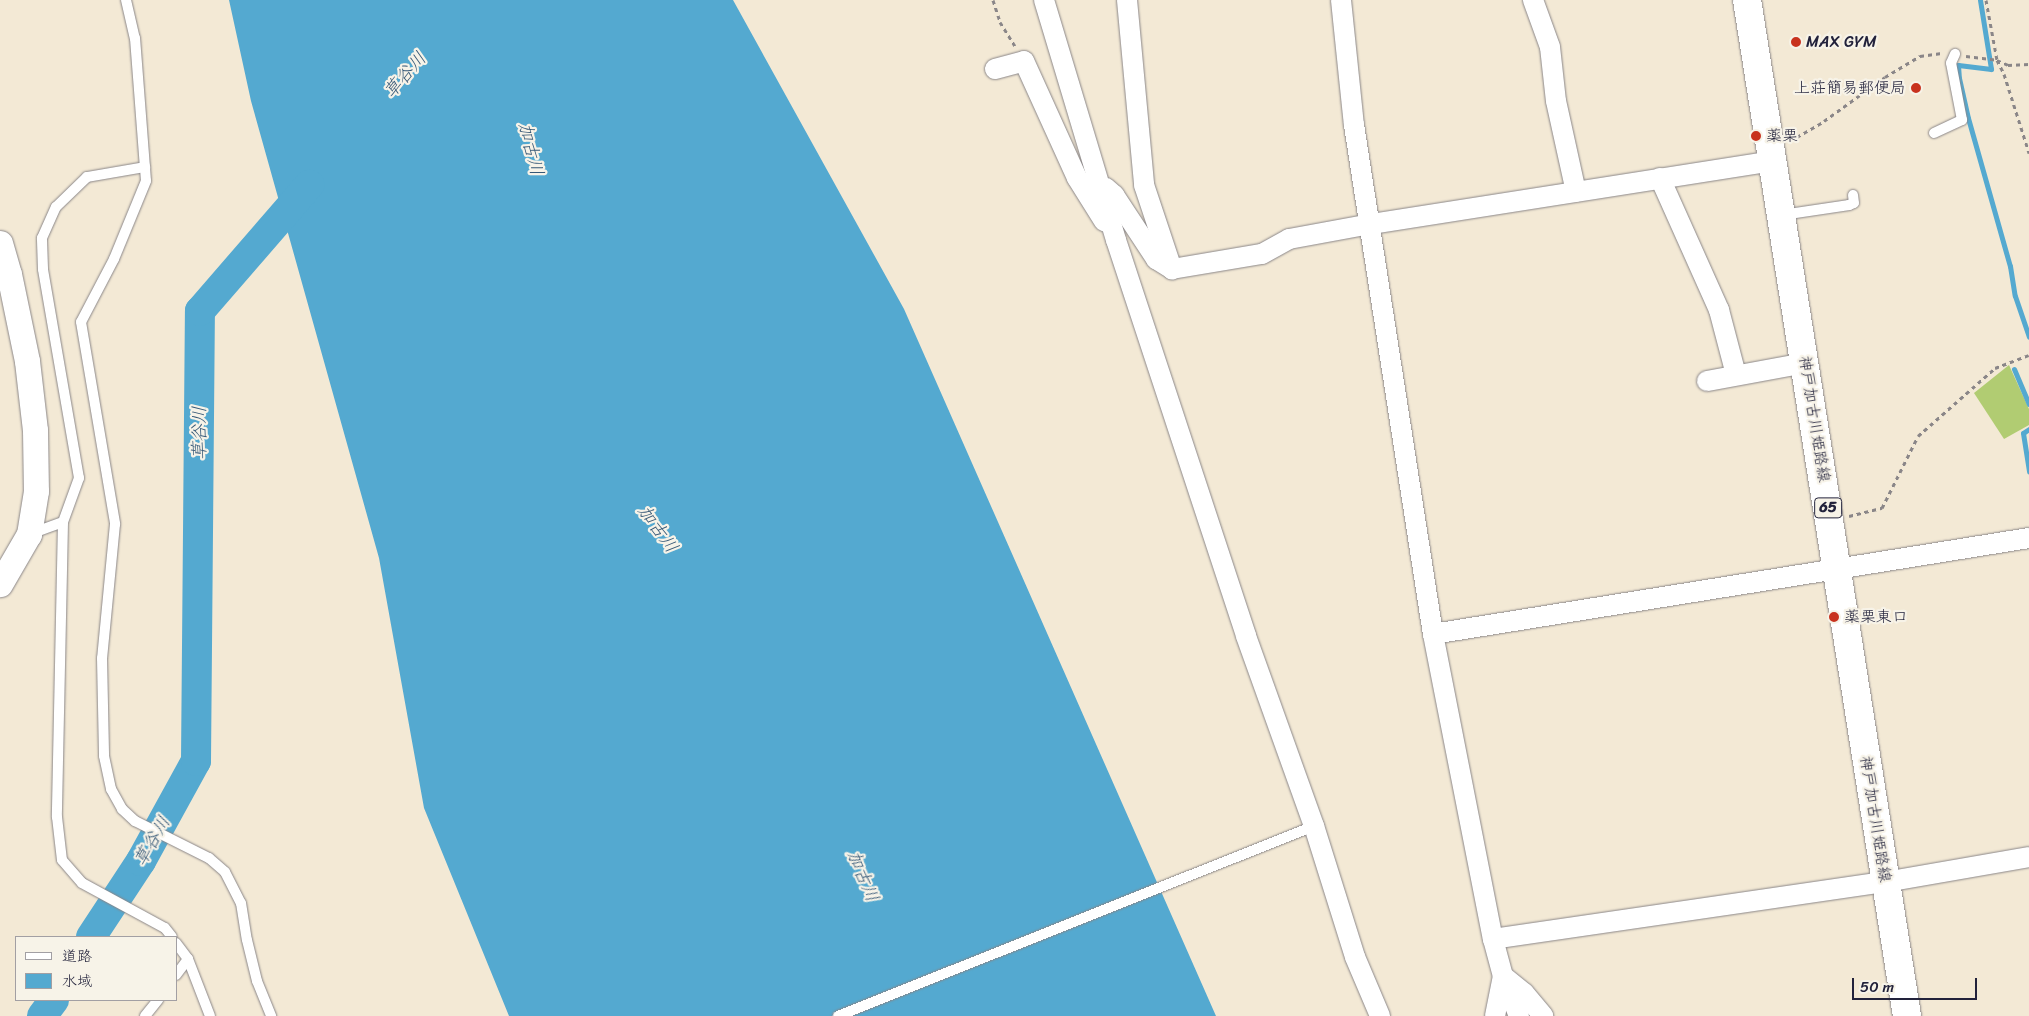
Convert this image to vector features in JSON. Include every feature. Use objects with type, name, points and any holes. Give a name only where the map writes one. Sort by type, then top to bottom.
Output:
[{"type":"main road","name":"神戸加古川姫路線","points":[[1747,0],[1908,1016]]},
{"type":"street","points":[[1044,0],[1116,240],[1246,636],[1314,826],[1355,957],[1380,1016]]},
{"type":"street","points":[[1127,0],[1144,185],[1172,268]]},
{"type":"street","points":[[1341,0],[1354,125],[1371,224],[1433,634],[1493,939],[1503,976],[1519,1016]]},
{"type":"street","points":[[1533,0],[1550,47],[1556,102],[1576,192]]},
{"type":"street","points":[[995,69],[1024,61],[1078,178],[1116,240]]},
{"type":"street","points":[[1099,181],[1114,195],[1156,260],[1172,268],[1262,254],[1289,239],[1660,178],[1771,154]]},
{"type":"street","points":[[1660,178],[1719,310],[1736,375]]},
{"type":"street","points":[[0,243],[9,274],[27,361],[35,430],[36,491],[29,534],[0,584]]},
{"type":"street","points":[[1707,381],[1805,363]]},
{"type":"street","points":[[1433,634],[2029,538]]},
{"type":"street","points":[[1493,939],[1886,882],[2029,858]]},
{"type":"street","points":[[1495,1016],[1503,976]]},
{"type":"street","points":[[1503,976],[1524,993],[1543,1016]]},
{"type":"lane","points":[[126,0],[135,38],[146,181],[114,259],[81,322],[115,524],[102,658],[104,756],[111,789],[122,809],[135,821],[209,858],[225,872],[241,903],[247,940],[257,981],[270,1016]]},
{"type":"lane","points":[[1934,133],[1962,120],[1951,63],[1955,54]]},
{"type":"lane","points":[[145,167],[87,177],[56,207],[42,238],[43,269],[79,478],[63,522],[57,817],[62,860],[82,883],[165,928],[171,936]]},
{"type":"lane","points":[[1781,216],[1849,205],[1854,203],[1853,195]]},
{"type":"lane","points":[[29,534],[63,522]]},
{"type":"lane","points":[[838,1016],[1314,826]]},
{"type":"lane","points":[[178,946],[188,959],[210,1016]]},
{"type":"lane","points":[[178,972],[188,959]]},
{"type":"lane","points":[[145,1016],[157,1001]]},
{"type":"path","points":[[993,0],[1000,22],[1024,61]]},
{"type":"path","points":[[1986,0],[1997,60],[2004,74],[2029,153]]},
{"type":"path","points":[[1771,154],[1885,77],[1920,56],[1934,53],[1955,54],[1997,60],[2008,65],[2029,64]]},
{"type":"path","points":[[1830,520],[1882,508],[1918,436],[1995,368],[2029,355]]},
{"type":"green space","points":[[2009,365],[2029,409],[2029,425],[2004,439],[1974,393]]},
{"type":"water","name":"加古川","points":[[229,0],[733,0],[904,309],[1216,1016],[509,1016],[424,808],[379,558],[251,101]]},
{"type":"waterway","points":[[1980,0],[1991,69],[1958,65],[1959,78],[1968,118],[2010,266],[2015,296],[2029,337]]},
{"type":"waterway","name":"草谷川","points":[[92,936],[141,861],[196,761],[200,311],[309,185]]},
{"type":"waterway","points":[[2014,369],[2029,404]]},
{"type":"waterway","points":[[2029,429],[2023,433],[2029,472]]},
{"type":"waterway","name":"草谷川","points":[[42,1016],[53,1001]]},
{"type":"place","name":"MAX GYM","points":[[1796,42]]},
{"type":"place","name":"上荘簡易郵便局","points":[[1916,88]]},
{"type":"place","name":"薬栗","points":[[1756,136]]},
{"type":"place","name":"薬栗東口","points":[[1834,617]]}]
